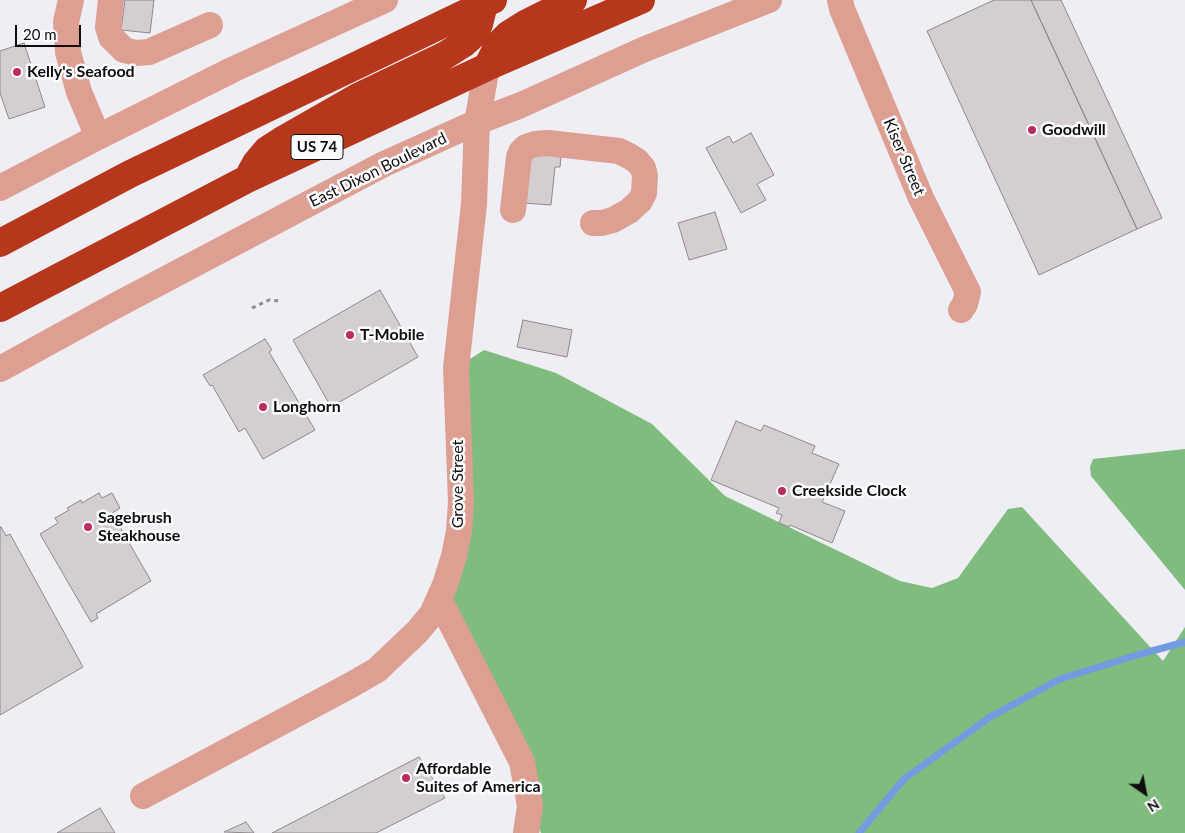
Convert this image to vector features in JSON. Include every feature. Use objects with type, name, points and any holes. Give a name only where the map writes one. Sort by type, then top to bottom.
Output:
[{"type":"highway","points":[[487,67],[499,44],[509,34],[573,0]]},
{"type":"highway","name":"US 74","points":[[0,308],[247,179],[487,67],[641,0]]},
{"type":"highway","points":[[247,179],[256,163],[267,150],[281,141],[358,97],[444,56],[462,44],[473,35],[480,24],[487,1]]},
{"type":"highway","points":[[0,243],[130,174],[487,1]]},
{"type":"street","points":[[71,0],[66,22],[68,52],[79,92],[98,137]]},
{"type":"street","points":[[111,0],[108,27],[111,37],[124,50],[136,54],[149,52],[210,26]]},
{"type":"street","points":[[0,188],[234,69],[385,0]]},
{"type":"street","name":"East Dixon Boulevard","points":[[0,369],[112,307],[375,168],[645,49],[769,0]]},
{"type":"street","name":"Kiser Street","points":[[840,0],[842,9],[921,198],[968,292],[965,304],[960,310]]},
{"type":"street","name":"Grove Street","points":[[143,796],[377,670],[417,632],[432,614],[445,585],[459,531],[461,502],[456,368],[474,204],[477,122],[487,67]]},
{"type":"street","points":[[513,210],[519,157],[526,147],[548,143],[619,152],[629,156],[643,168],[645,176],[644,192],[640,201],[629,211],[613,220],[593,223]]},
{"type":"street","points":[[438,599],[522,762],[530,806],[526,833]]},
{"type":"path","points":[[252,308],[269,300],[282,301]]},
{"type":"green space","points":[[484,350],[556,373],[652,424],[725,496],[900,581],[932,588],[958,578],[1008,509],[1022,507],[1163,661],[1185,627],[1185,833],[541,833],[445,585],[456,368]]},
{"type":"green space","points":[[1185,449],[1185,590],[1091,476],[1090,467],[1093,459]]},
{"type":"building","points":[[125,0],[154,0],[150,33],[121,30]]},
{"type":"building","name":"Goodwill","points":[[994,0],[1031,0],[1137,229],[1039,275],[927,31]]},
{"type":"building","points":[[1031,0],[1061,0],[1162,218],[1137,229]]},
{"type":"building","name":"Kelly's Seafood","points":[[24,43],[45,107],[9,119],[0,93],[0,51]]},
{"type":"building","points":[[751,133],[774,175],[757,184],[766,200],[741,213],[706,148],[729,136],[733,143]]},
{"type":"building","points":[[528,152],[561,157],[560,167],[555,167],[551,205],[524,203]]},
{"type":"building","points":[[715,212],[727,249],[689,260],[678,223]]},
{"type":"building","points":[[380,290],[418,357],[331,407],[293,340]]},
{"type":"building","points":[[523,320],[572,330],[567,357],[517,347]]},
{"type":"building","name":"Longhorn","points":[[265,339],[272,350],[269,352],[315,430],[263,459],[245,428],[239,432],[212,385],[210,386],[203,375]]},
{"type":"building","name":"Creekside Clock","points":[[736,421],[761,431],[764,425],[815,446],[812,453],[839,464],[822,502],[845,511],[832,543],[790,525],[789,527],[779,523],[782,515],[776,513],[779,508],[711,480]]},
{"type":"building","points":[[99,493],[102,498],[112,493],[120,508],[112,513],[151,581],[96,614],[98,618],[91,622],[40,534],[58,523],[55,518],[69,510],[67,508],[81,500],[82,503]]},
{"type":"building","points":[[0,528],[6,536],[10,534],[83,667],[0,715]]},
{"type":"building","name":"Affordable Suites of America","points":[[419,757],[445,798],[376,833],[272,833]]},
{"type":"building","points":[[100,808],[115,833],[57,833]]},
{"type":"building","points":[[246,822],[254,833],[224,832]]},
{"type":"waterway","points":[[859,833],[904,779],[990,717],[1060,679],[1185,642]]},
{"type":"place","name":"Kelly's Seafood","points":[[17,72]]},
{"type":"place","name":"Goodwill","points":[[1032,130]]},
{"type":"place","name":"T-Mobile","points":[[350,335]]},
{"type":"place","name":"Longhorn","points":[[263,407]]},
{"type":"place","name":"Creekside Clock","points":[[782,491]]},
{"type":"place","name":"Sagebrush Steakhouse","points":[[88,527]]},
{"type":"place","name":"Affordable Suites of America","points":[[406,778]]}]
